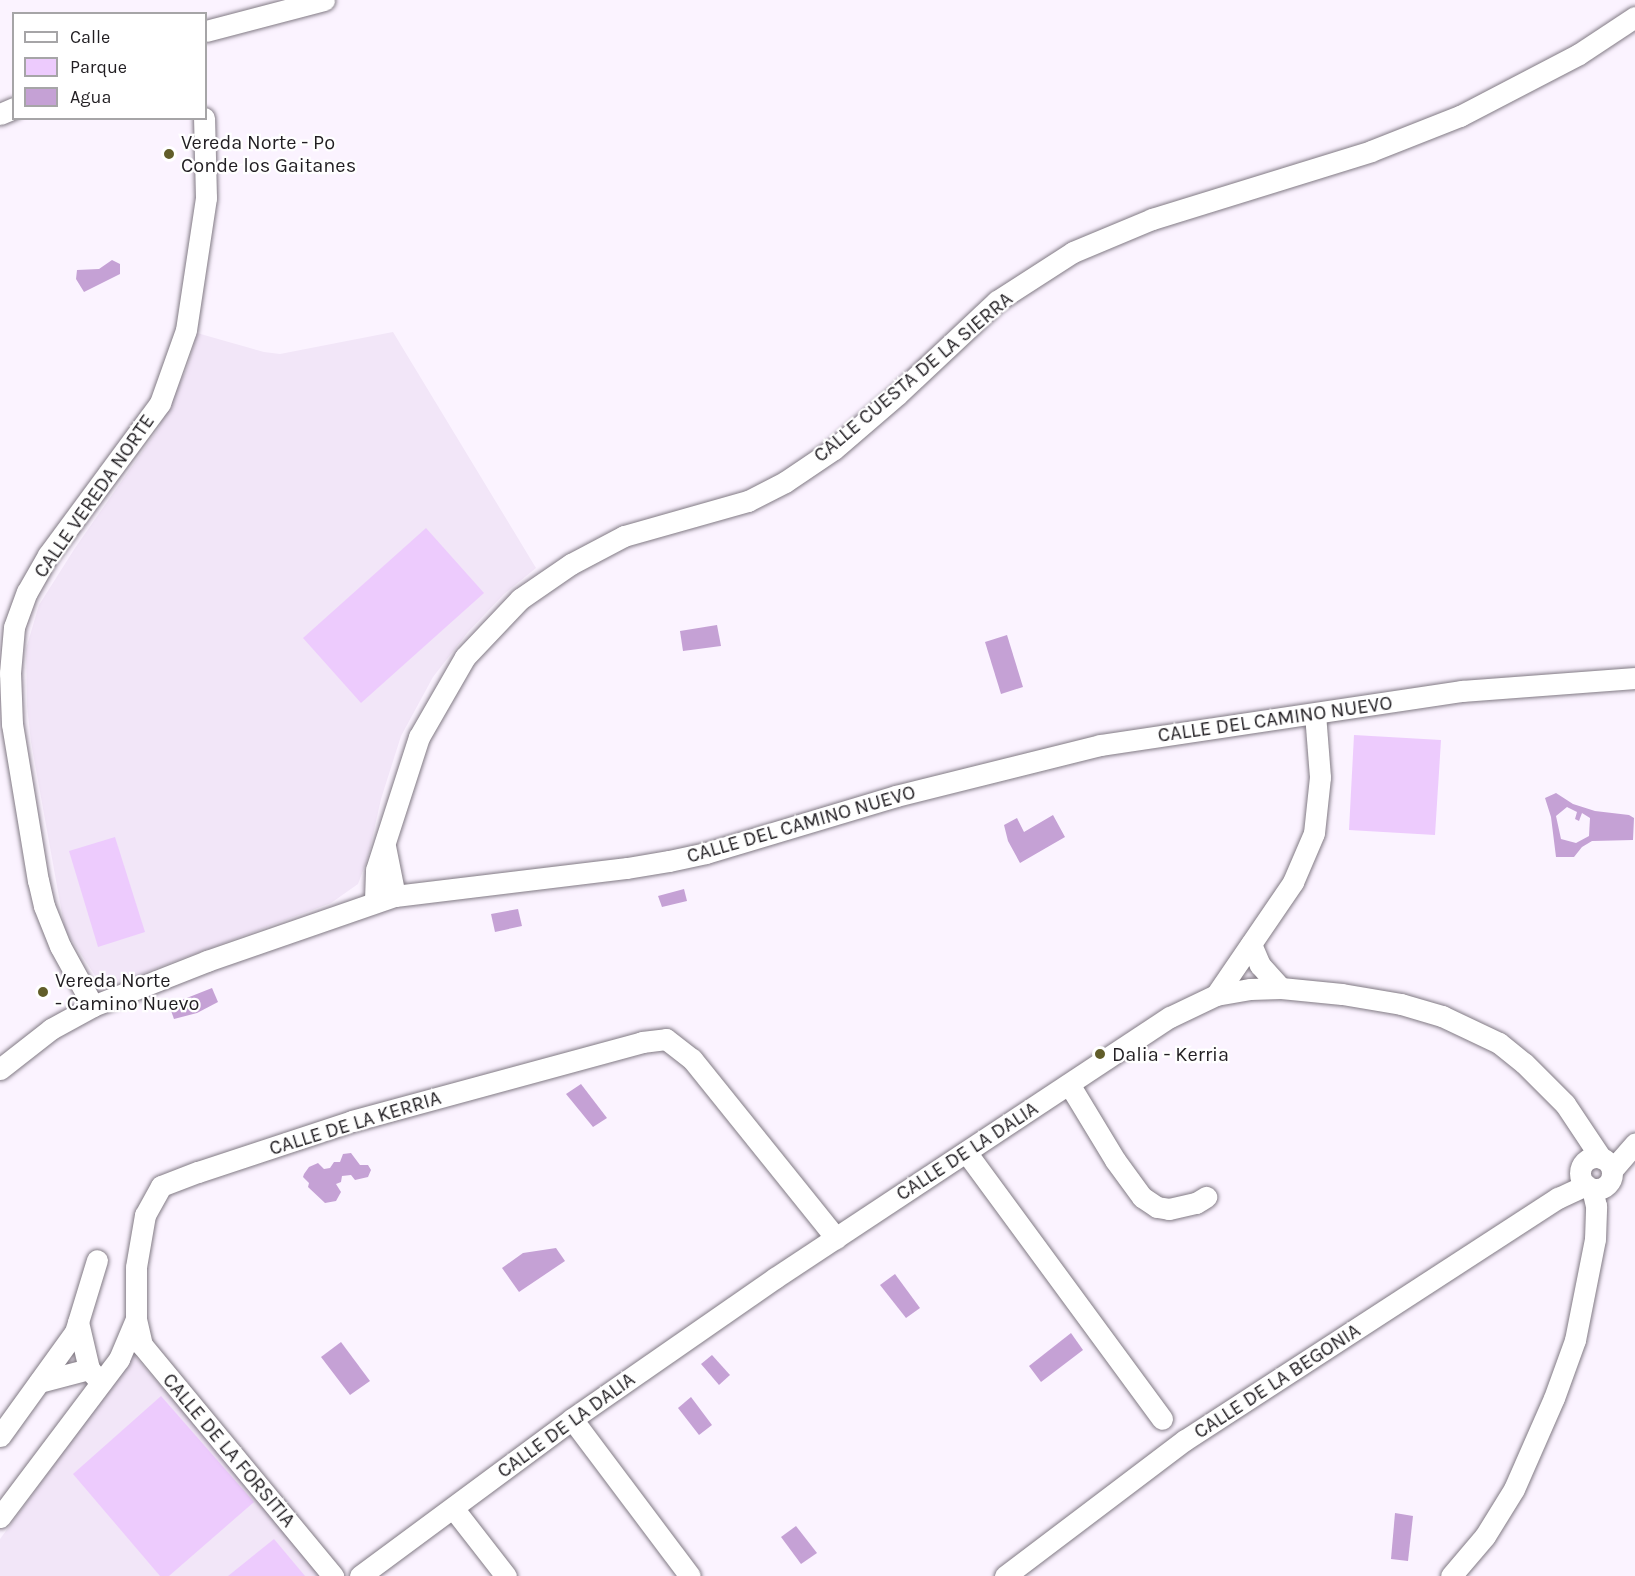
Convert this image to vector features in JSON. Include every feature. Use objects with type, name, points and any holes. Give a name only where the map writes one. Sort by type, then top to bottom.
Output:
[{"type":"street","points":[[207,31],[324,0]]},
{"type":"street","name":"CALLE CUESTA DE LA SIERRA","points":[[385,898],[385,846],[389,826],[419,737],[465,657],[520,599],[571,564],[624,536],[748,501],[785,482],[834,449],[898,394],[997,302],[1073,252],[1152,219],[1371,151],[1460,116],[1579,54],[1635,17]]},
{"type":"street","name":"CALLE VEREDA NORTE","points":[[93,1006],[60,946],[44,906],[14,736],[10,700],[14,627],[27,592],[48,555],[160,403],[186,330],[206,198],[204,120]]},
{"type":"street","name":"CALLE DEL CAMINO NUEVO","points":[[2,1065],[51,1029],[93,1006],[207,961],[385,898],[669,861],[706,853],[908,793],[1100,745],[1462,691],[1635,678]]},
{"type":"street","points":[[1216,995],[1293,882],[1314,832],[1320,777],[1315,714]]},
{"type":"street","points":[[1251,944],[1260,966],[1281,988]]},
{"type":"street","name":"CALLE DE LA DALIA","points":[[360,1576],[572,1419],[836,1238],[1170,1017],[1216,995],[1250,989],[1281,988],[1342,994],[1401,1004],[1442,1016],[1499,1043],[1524,1063],[1565,1104],[1606,1162]]},
{"type":"street","name":"CALLE DE LA KERRIA","points":[[0,1517],[95,1376],[119,1359],[136,1319],[136,1267],[145,1215],[161,1186],[352,1121],[642,1042],[666,1039],[692,1059],[836,1238]]},
{"type":"street","points":[[1069,1084],[1115,1160],[1142,1197],[1157,1207],[1169,1209],[1196,1203],[1206,1197]]},
{"type":"street","points":[[1606,1162],[1634,1145]]},
{"type":"street","points":[[966,1152],[1162,1419]]},
{"type":"street","name":"CALLE DE LA BEGONIA","points":[[1005,1576],[1185,1440],[1586,1182],[1582,1165],[1589,1159],[1606,1162]]},
{"type":"street","points":[[1451,1576],[1485,1536],[1514,1489],[1554,1398],[1575,1340],[1595,1239],[1596,1206],[1586,1182]]},
{"type":"street","points":[[0,1436],[75,1332],[97,1260]]},
{"type":"street","name":"CALLE DE LA FORSITIA","points":[[136,1319],[142,1345],[333,1576]]},
{"type":"street","points":[[39,1382],[95,1376],[78,1322]]},
{"type":"street","points":[[572,1419],[690,1576]]},
{"type":"street","points":[[453,1508],[506,1576]]},
{"type":"shaded area","points":[[393,332],[536,568],[504,594],[468,632],[433,677],[401,736],[381,799],[368,857],[358,884],[331,903],[122,981],[96,977],[65,930],[31,742],[27,706],[26,649],[39,605],[75,548],[158,429],[187,368],[197,333],[264,352],[280,354]]},
{"type":"shaded area","points":[[134,1355],[325,1576],[0,1576],[0,1539]]},
{"type":"green space","points":[[426,528],[484,593],[361,703],[303,638]]},
{"type":"green space","points":[[1354,735],[1441,740],[1435,835],[1349,830]]},
{"type":"green space","points":[[115,837],[145,932],[98,947],[69,851]]},
{"type":"green space","points":[[161,1396],[254,1502],[169,1576],[160,1576],[73,1474]]},
{"type":"green space","points":[[274,1539],[305,1576],[228,1576]]},
{"type":"water","points":[[112,260],[120,264],[120,274],[84,292],[76,279],[77,270],[99,269]]},
{"type":"water","points":[[717,625],[721,646],[683,651],[680,631]]},
{"type":"water","points":[[1007,635],[1023,687],[1001,694],[985,642]]},
{"type":"water","points":[[1556,793],[1573,804],[1595,811],[1629,815],[1634,818],[1633,840],[1592,841],[1582,847],[1574,857],[1556,857],[1551,817],[1545,798]],"holes":[[[1567,807],[1577,812],[1575,819],[1579,821],[1582,813],[1590,818],[1589,836],[1576,843],[1561,839],[1556,816]]]},
{"type":"water","points":[[1053,815],[1065,837],[1020,863],[1008,841],[1004,825],[1017,818],[1024,832]]},
{"type":"water","points":[[684,889],[687,901],[662,907],[658,896]]},
{"type":"water","points":[[518,909],[522,926],[495,932],[491,914]]},
{"type":"water","points":[[212,988],[218,1002],[197,1013],[174,1019],[169,1005]]},
{"type":"water","points":[[581,1084],[607,1118],[593,1127],[566,1094]]},
{"type":"water","points":[[351,1153],[360,1165],[368,1165],[371,1170],[368,1177],[355,1180],[351,1175],[342,1176],[341,1182],[336,1184],[341,1192],[336,1201],[325,1203],[308,1187],[309,1183],[303,1177],[304,1174],[309,1167],[318,1163],[324,1169],[330,1168],[334,1162],[340,1162],[343,1154]]},
{"type":"water","points":[[556,1248],[565,1261],[519,1292],[502,1268],[523,1253]]},
{"type":"water","points":[[895,1274],[920,1308],[906,1318],[880,1285]]},
{"type":"water","points":[[1071,1333],[1083,1350],[1041,1382],[1029,1366]]},
{"type":"water","points":[[341,1342],[370,1381],[350,1395],[321,1357]]},
{"type":"water","points":[[712,1355],[730,1375],[719,1385],[701,1364]]},
{"type":"water","points":[[691,1397],[712,1425],[699,1435],[678,1408]]},
{"type":"water","points":[[1395,1513],[1413,1516],[1408,1561],[1391,1559]]},
{"type":"water","points":[[796,1526],[817,1553],[801,1564],[781,1537]]},
{"type":"place","name":"Vereda Norte - Pº Conde los Gaitanes","points":[[169,154]]},
{"type":"place","name":"Vereda Norte - Camino Nuevo","points":[[43,992]]},
{"type":"place","name":"Dalia - Kerria","points":[[1100,1054]]}]
